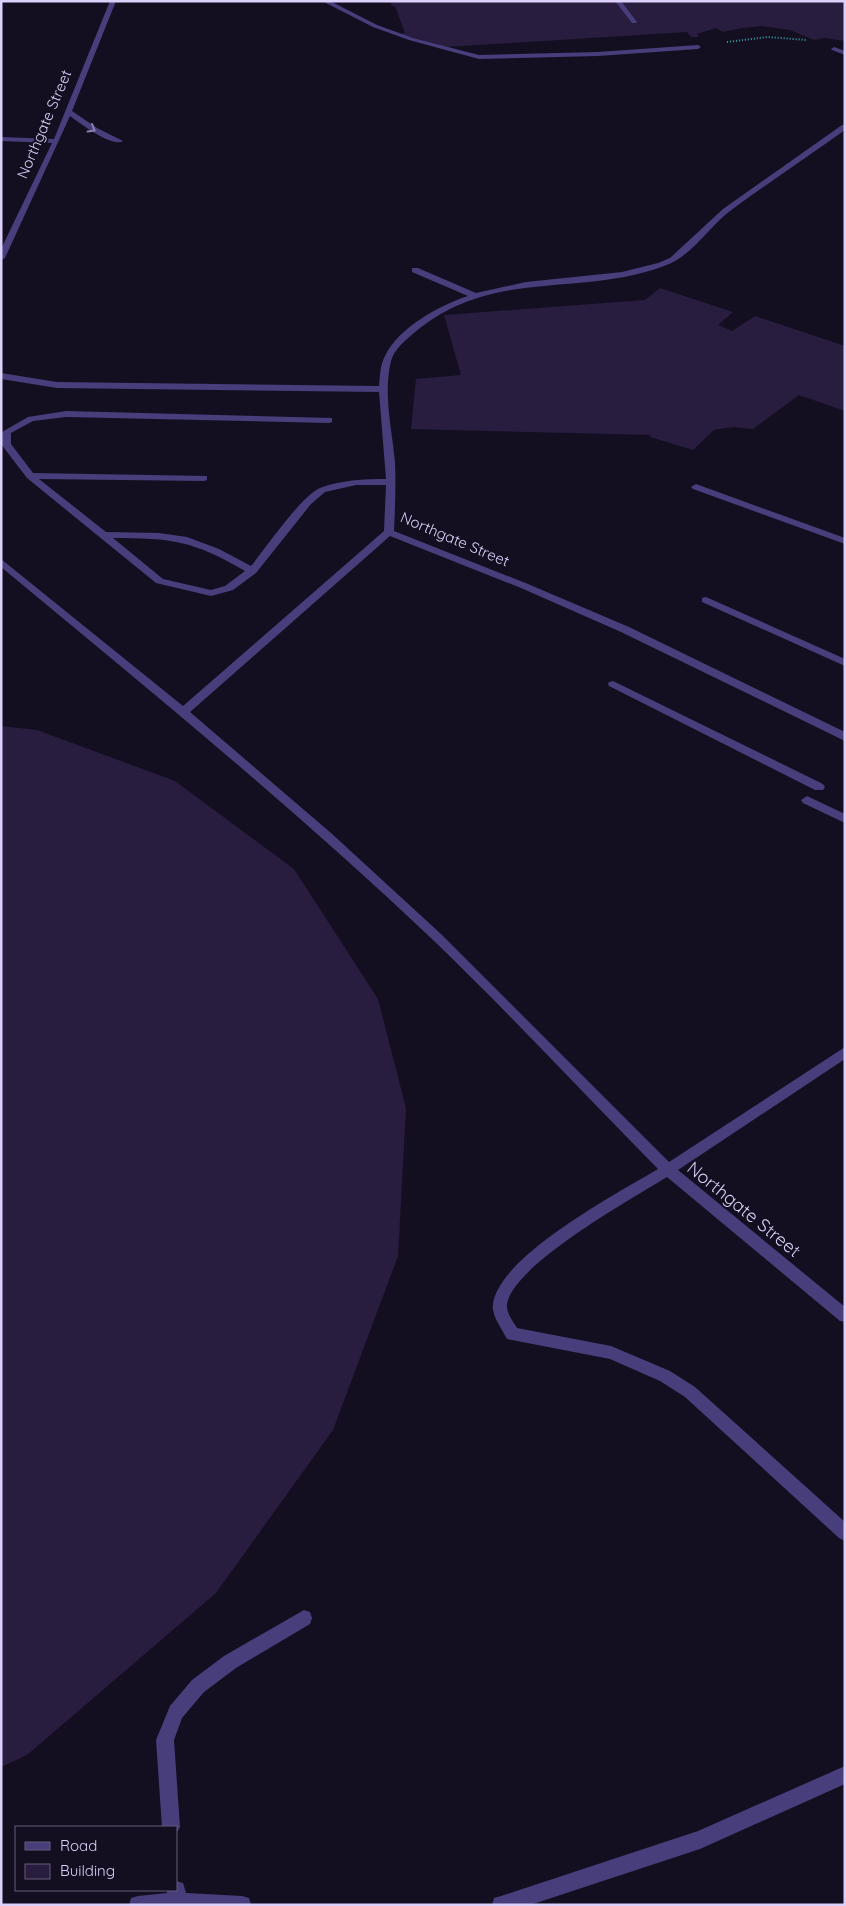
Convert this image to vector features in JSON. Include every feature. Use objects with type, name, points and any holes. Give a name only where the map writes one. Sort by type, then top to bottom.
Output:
[{"type":"lane","name":"Northgate Street","points":[[1,258],[57,141],[113,1]]},
{"type":"lane","points":[[325,1],[375,26],[411,39],[479,57],[598,54],[698,47]]},
{"type":"lane","points":[[618,1],[634,22]]},
{"type":"lane","points":[[834,49],[845,53]]},
{"type":"lane","points":[[68,112],[94,130],[119,141]]},
{"type":"lane","name":"Northgate Street","points":[[845,127],[726,211],[673,260],[634,273],[538,282],[488,291],[430,317],[413,329],[398,344],[387,360],[383,389],[390,482],[389,532],[567,604],[657,645],[745,690],[845,736]]},
{"type":"lane","points":[[1,139],[57,141]]},
{"type":"lane","points":[[415,270],[476,296]]},
{"type":"lane","points":[[1,376],[57,385],[383,389]]},
{"type":"lane","points":[[329,420],[66,414],[31,419],[7,432],[6,444],[30,476],[160,581],[210,593],[229,588],[252,571],[308,502],[322,490],[356,482],[390,482]]},
{"type":"lane","points":[[30,476],[204,478]]},
{"type":"lane","points":[[696,487],[845,541]]},
{"type":"lane","points":[[182,712],[389,532]]},
{"type":"lane","points":[[102,535],[175,538],[223,554],[252,571]]},
{"type":"lane","points":[[1,562],[182,712],[327,836],[437,937],[668,1170],[552,1244],[523,1266],[509,1282],[499,1301],[501,1314],[512,1334],[611,1353],[665,1376],[690,1392],[845,1532]]},
{"type":"lane","points":[[706,600],[845,664]]},
{"type":"lane","points":[[613,684],[819,787]]},
{"type":"lane","points":[[807,800],[845,819]]},
{"type":"lane","name":"Northgate Street","points":[[845,1052],[668,1170],[845,1316]]},
{"type":"lane","points":[[171,1826],[165,1740],[176,1712],[198,1686],[230,1662],[304,1618]]},
{"type":"lane","points":[[501,1905],[700,1840],[845,1776]]},
{"type":"lane","points":[[138,1905],[176,1896],[242,1905]]},
{"type":"path","points":[[698,47],[742,39],[786,36],[817,42],[834,49]]},
{"type":"building","points":[[390,1],[845,1],[845,41],[825,38],[814,40],[790,30],[762,26],[723,32],[716,28],[697,34],[699,37],[691,37],[687,32],[446,47],[403,35],[402,33],[405,33],[395,6],[392,6]]},
{"type":"building","points":[[660,288],[733,312],[718,325],[732,331],[755,316],[845,346],[845,411],[799,395],[753,429],[733,427],[714,430],[693,450],[650,437],[651,435],[411,429],[416,379],[461,375],[444,315],[645,300]]},
{"type":"building","points":[[1,726],[37,730],[175,781],[294,869],[378,999],[406,1108],[398,1256],[333,1430],[216,1593],[27,1755],[1,1767]]}]
